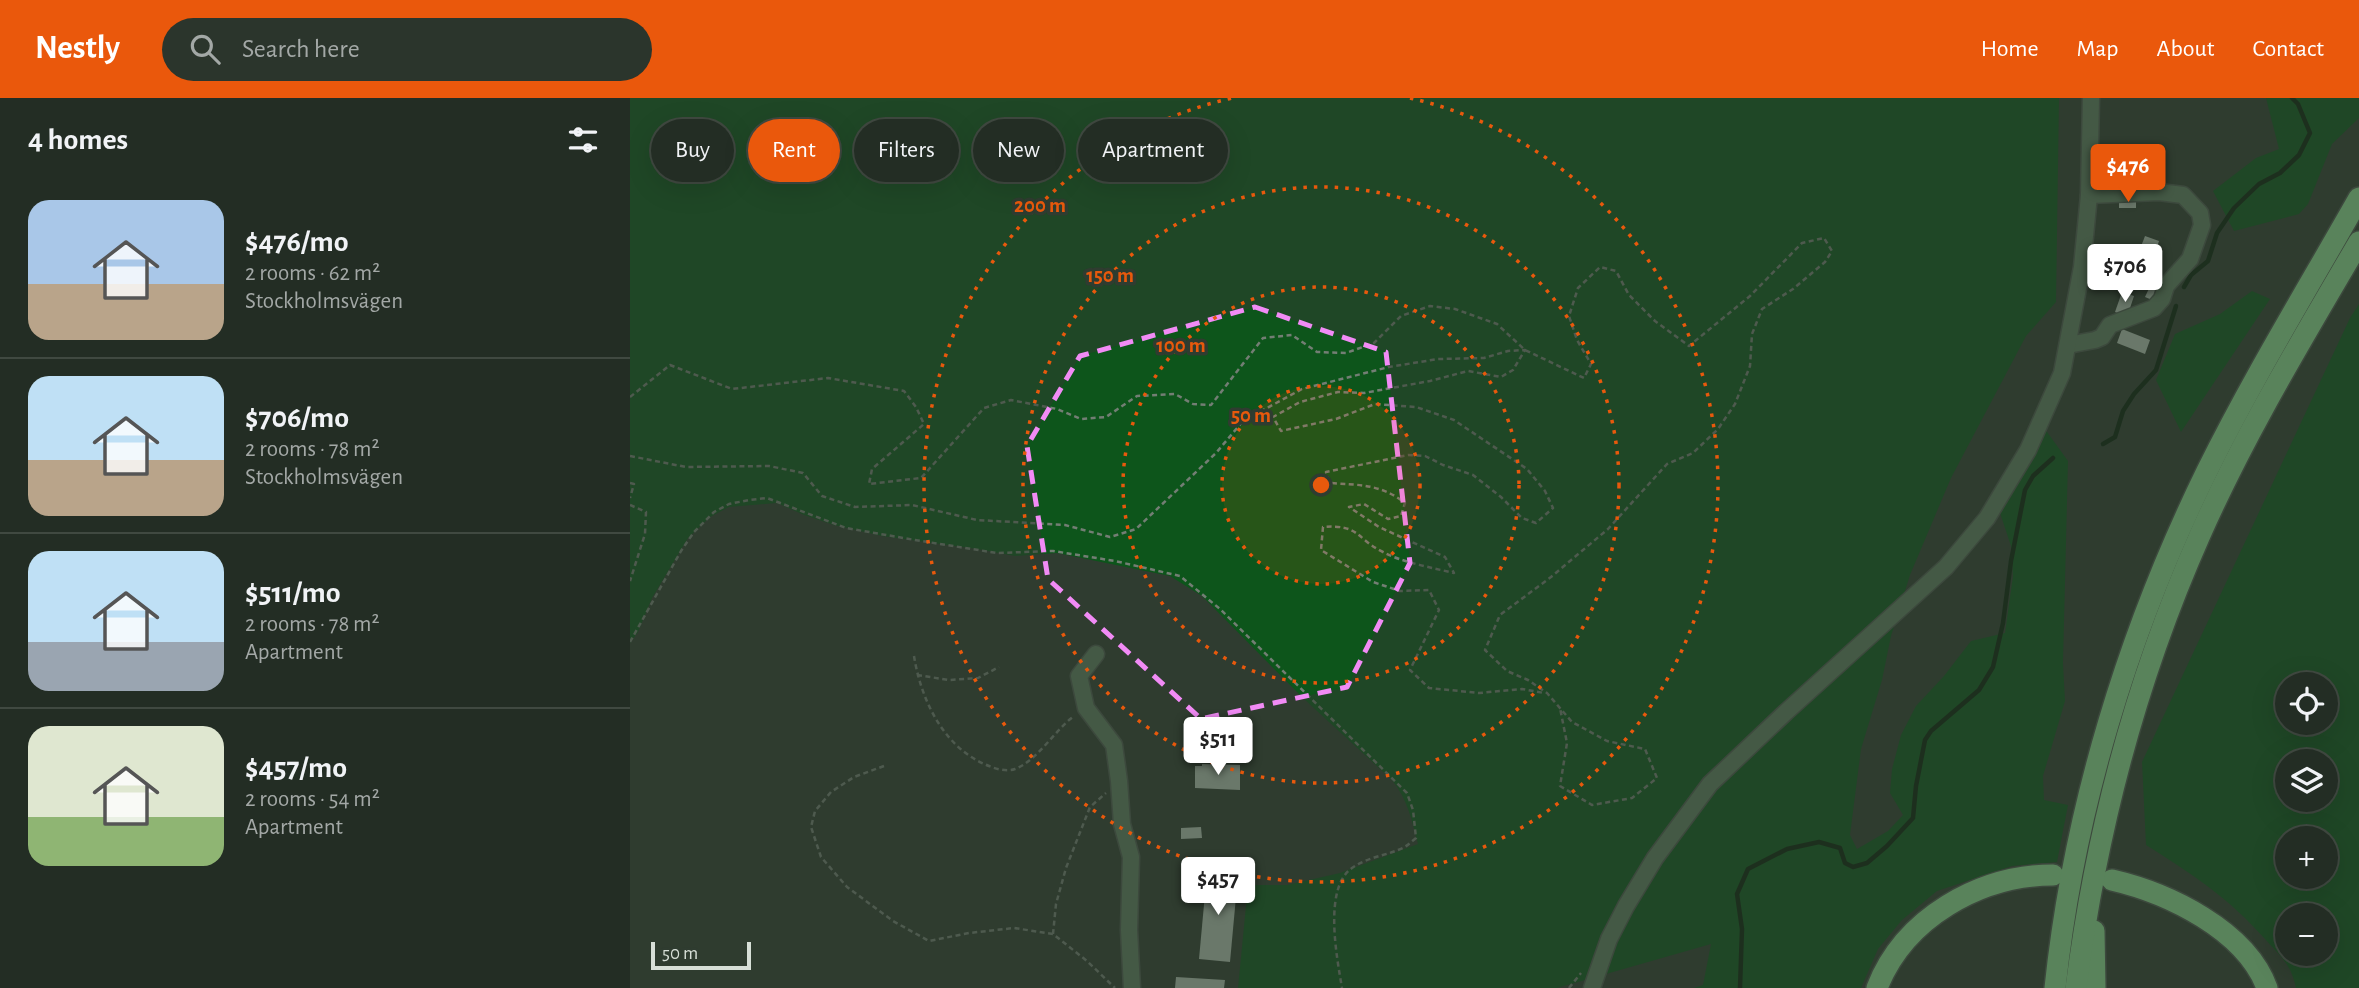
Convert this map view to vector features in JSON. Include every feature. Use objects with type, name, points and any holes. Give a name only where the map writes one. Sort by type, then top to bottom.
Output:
[{"type":"highway","points":[[2054,983],[2085,812],[2123,674],[2150,602],[2207,472],[2248,391],[2359,198]]},
{"type":"highway","points":[[2095,988],[2102,879],[2117,771],[2143,684],[2200,536],[2268,400],[2359,242]]},
{"type":"highway","points":[[1877,988],[1889,963],[1903,944],[1937,912],[1986,885],[2009,878],[2053,875]]},
{"type":"highway","points":[[2076,988],[2102,879]]},
{"type":"highway","points":[[2102,879],[2151,890],[2207,920],[2239,946],[2253,963],[2267,988]]},
{"type":"street","points":[[1592,988],[1609,939],[1626,906],[1663,848],[1710,785],[1786,712],[1938,575],[1987,518],[2028,450],[2062,373],[2082,267],[2089,195],[2091,98]]},
{"type":"street","points":[[2067,345],[2095,340],[2102,337],[2110,325],[2154,308],[2162,299],[2166,286],[2190,259],[2202,225],[2200,214],[2183,195],[2158,192],[2089,195]]},
{"type":"street","points":[[1096,654],[1079,676],[1086,708],[1114,745],[1122,824],[1131,857],[1129,930],[1132,988]]},
{"type":"path","points":[[630,397],[670,365],[732,389],[828,378],[904,391],[924,424],[872,469],[869,484],[921,478],[984,408],[1011,400],[1057,409],[1082,419],[1107,417],[1138,396],[1175,394],[1192,404],[1211,405],[1264,338],[1292,335],[1317,352],[1346,353],[1374,343],[1401,316],[1430,306],[1455,309],[1497,324],[1525,350],[1584,377],[1591,364],[1577,340],[1569,316],[1578,288],[1600,267],[1616,271],[1629,295],[1655,321],[1689,346],[1751,296],[1802,243],[1824,238],[1832,251],[1825,262],[1793,289],[1762,309],[1752,334],[1750,366],[1735,404],[1718,429],[1693,453],[1667,464],[1608,529],[1500,615],[1485,650],[1507,671],[1528,680],[1547,693],[1560,708],[1572,722],[1607,741],[1645,749],[1657,778],[1632,798],[1592,805],[1560,786],[1567,743],[1560,708]]},
{"type":"path","points":[[630,456],[686,467],[769,466],[803,473],[822,496],[855,507],[912,505],[977,520],[1065,526],[1111,537],[1136,529],[1216,453],[1243,421],[1302,388],[1389,367],[1438,359],[1484,358],[1508,351],[1525,350]]},
{"type":"path","points":[[1525,350],[1513,370],[1500,377],[1468,371],[1364,393],[1338,392],[1300,402],[1273,417],[1281,431],[1336,419],[1375,404],[1416,407],[1454,420],[1527,468],[1545,491],[1553,508],[1536,523],[1522,518],[1473,475],[1425,456],[1408,455],[1326,472],[1329,483],[1376,487],[1405,503],[1401,516],[1388,519],[1364,504],[1349,507],[1378,527],[1445,557],[1454,573],[1383,552],[1358,533],[1341,526],[1323,527],[1321,550],[1373,582],[1400,591],[1429,590],[1439,610],[1409,670],[1429,688],[1479,693],[1522,689],[1547,693]]},
{"type":"path","points":[[630,483],[634,484],[630,498]]},
{"type":"path","points":[[630,505],[646,512],[645,534],[630,581]]},
{"type":"path","points":[[914,656],[917,676],[940,728],[978,763],[997,769],[1014,770],[1043,747],[1059,728],[1086,708]]},
{"type":"path","points":[[917,676],[949,680],[978,678],[999,667]]},
{"type":"path","points":[[884,766],[854,777],[831,792],[816,811],[811,827],[821,857],[847,887],[893,922],[929,941],[1014,928],[1053,934],[1115,988]]},
{"type":"path","points":[[1053,934],[1056,904],[1085,818],[1090,807],[1119,781]]},
{"type":"path","points":[[1569,988],[1584,970]]},
{"type":"highlighted area","points":[[1255,307],[1386,352],[1410,563],[1347,687],[1201,719],[1048,579],[1027,446],[1080,356]]},
{"type":"green space","points":[[630,98],[2059,98],[2056,302],[2026,336],[1951,478],[1910,575],[1861,749],[1850,835],[1857,849],[1888,831],[1903,815],[1890,793],[1892,769],[1901,735],[1916,706],[1971,641],[2005,633],[2013,576],[2011,546],[1998,507],[2042,425],[2068,461],[2063,663],[2065,701],[2043,776],[2044,800],[2068,805],[2057,862],[2012,866],[1937,891],[1902,920],[1878,949],[1861,988],[1694,988],[1703,985],[1711,944],[1557,988],[1238,988],[1248,885],[1287,885],[1340,873],[1418,844],[1406,803],[1392,780],[1304,699],[1202,596],[1170,576],[1057,553],[1015,556],[882,536],[834,525],[777,503],[729,507],[710,517],[688,538],[652,598],[638,632],[630,643]]},
{"type":"green space","points":[[2266,98],[2359,98],[2359,118],[2332,144],[2308,204],[2299,214],[2234,231],[2213,191],[2256,158],[2279,149]]},
{"type":"green space","points":[[2252,291],[2270,299],[2181,432],[2156,380],[2175,334],[2220,314]]},
{"type":"green space","points":[[2359,304],[2359,988],[2296,988],[2288,966],[2338,966],[2338,903],[2275,903],[2275,950],[2224,899],[2146,845],[2142,762],[2350,318]]},
{"type":"building","points":[[2119,199],[2136,199],[2136,208],[2119,208]]},
{"type":"building","points":[[2145,236],[2159,241],[2152,262],[2137,257]]},
{"type":"building","points":[[2152,282],[2164,287],[2157,302],[2145,297]]},
{"type":"building","points":[[2122,292],[2134,296],[2127,317],[2115,312]]},
{"type":"building","points":[[2122,329],[2150,340],[2145,354],[2117,343]]},
{"type":"building","points":[[1240,765],[1240,790],[1195,788],[1195,766]]},
{"type":"building","points":[[1201,827],[1202,838],[1181,839],[1181,828]]},
{"type":"building","points":[[1207,872],[1238,875],[1230,962],[1199,959]]},
{"type":"building","points":[[1176,977],[1225,980],[1224,988],[1175,988]]},
{"type":"waterway","points":[[2184,287],[2191,275],[2208,261],[2217,233],[2234,208],[2259,184],[2280,173],[2299,155],[2310,133],[2298,104],[2292,98]]},
{"type":"waterway","points":[[2103,444],[2115,437],[2123,411],[2156,370],[2176,306]]},
{"type":"waterway","points":[[1740,988],[1742,929],[1737,894],[1748,869],[1787,849],[1819,842],[1840,848],[1845,863],[1853,867],[1867,863],[1913,818],[1925,740],[1931,731],[1979,690],[1993,667],[2025,490],[2033,476],[2053,458]]}]
